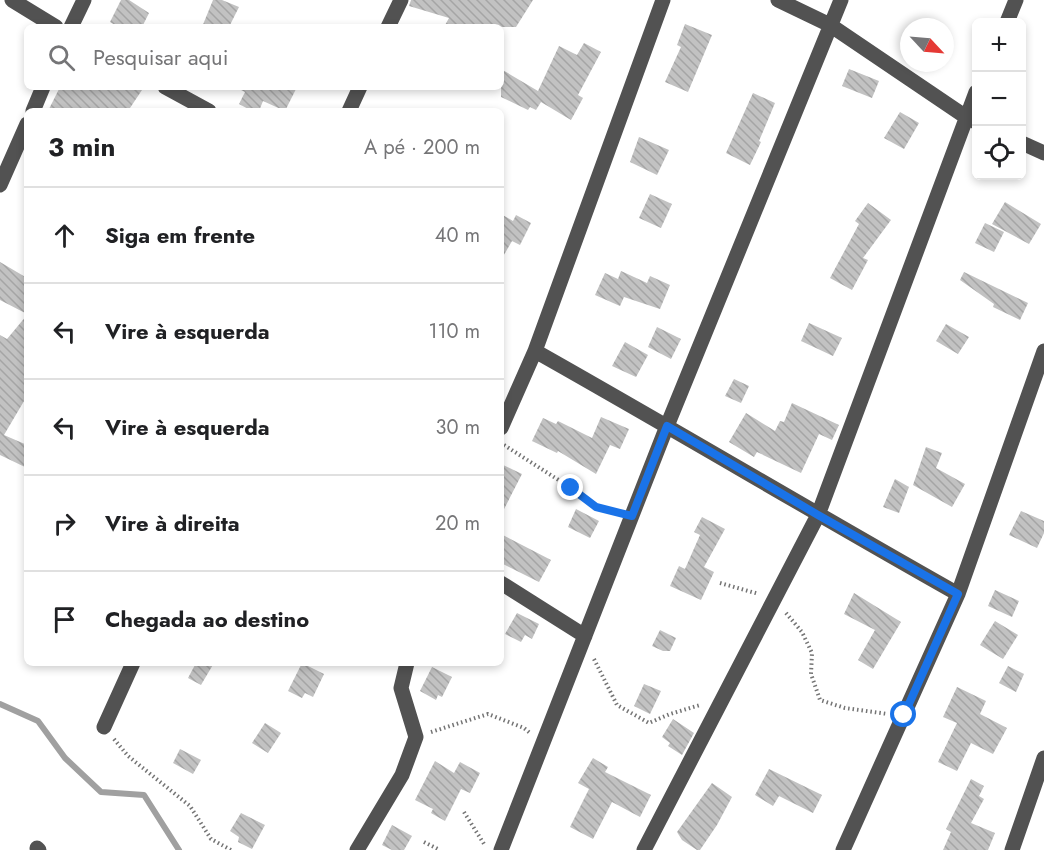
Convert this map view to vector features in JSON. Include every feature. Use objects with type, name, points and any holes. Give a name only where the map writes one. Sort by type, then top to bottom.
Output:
[{"type":"street","points":[[12,0],[51,24]]},
{"type":"street","points":[[72,24],[84,0]]},
{"type":"street","points":[[389,24],[401,0]]},
{"type":"street","points":[[504,421],[535,351],[663,0]]},
{"type":"street","points":[[645,850],[818,515],[971,119],[830,25],[778,0]]},
{"type":"street","points":[[501,850],[667,426],[841,0]]},
{"type":"street","points":[[1008,18],[1016,0]]},
{"type":"street","points":[[34,108],[43,90]]},
{"type":"street","points":[[170,90],[204,108]]},
{"type":"street","points":[[350,108],[359,90]]},
{"type":"street","points":[[0,185],[24,131]]},
{"type":"street","points":[[1026,144],[1044,153]]},
{"type":"street","points":[[535,351],[958,594]]},
{"type":"street","points":[[843,850],[958,594],[1044,351]]},
{"type":"street","points":[[504,585],[585,636]]},
{"type":"street","points":[[104,727],[132,666]]},
{"type":"street","points":[[357,850],[402,775],[416,737],[401,688],[406,666]]},
{"type":"street","points":[[1012,850],[1044,758]]},
{"type":"path","points":[[504,445],[596,507],[632,516]]},
{"type":"path","points":[[720,583],[774,599],[802,632],[807,642],[812,653],[811,674],[820,700],[845,708],[904,715]]},
{"type":"path","points":[[585,636],[598,671],[618,705],[649,723],[670,714],[722,699]]},
{"type":"path","points":[[416,737],[488,714],[525,728],[542,744]]},
{"type":"path","points":[[104,727],[128,756],[190,807],[211,839],[231,850]]},
{"type":"path","points":[[464,812],[488,850]]},
{"type":"path","points":[[424,842],[440,850]]},
{"type":"building","points":[[121,0],[129,0],[149,13],[144,24],[113,24],[110,22]]},
{"type":"building","points":[[213,0],[222,0],[239,7],[230,24],[203,24]]},
{"type":"building","points":[[411,0],[533,0],[516,27],[504,27],[504,24],[446,24],[449,18],[409,6]]},
{"type":"building","points":[[685,24],[712,35],[688,92],[665,82],[681,47],[677,45]]},
{"type":"building","points":[[584,43],[601,52],[578,95],[583,98],[571,120],[541,102],[536,110],[530,107],[528,110],[501,97],[501,90],[504,90],[504,71],[538,91],[559,46],[577,55]]},
{"type":"building","points":[[849,69],[879,81],[872,98],[842,86]]},
{"type":"building","points":[[58,90],[142,90],[130,108],[50,108]]},
{"type":"building","points":[[241,90],[296,90],[286,108],[278,108],[263,101],[260,108],[246,108],[239,104],[245,92]]},
{"type":"building","points":[[753,93],[775,103],[750,165],[726,153]]},
{"type":"building","points":[[900,112],[919,123],[904,149],[884,138]]},
{"type":"building","points":[[639,137],[669,150],[657,175],[630,162]]},
{"type":"building","points":[[650,194],[672,204],[661,228],[639,218]]},
{"type":"building","points":[[1005,202],[1041,224],[1029,244],[992,224]]},
{"type":"building","points":[[868,203],[891,220],[863,258],[868,260],[852,290],[830,278],[859,224],[855,221]]},
{"type":"building","points":[[516,215],[531,223],[520,245],[512,241],[504,255],[504,216],[513,221]]},
{"type":"building","points":[[985,223],[1004,232],[994,252],[975,243]]},
{"type":"building","points":[[0,262],[24,276],[24,312],[0,300]]},
{"type":"building","points":[[621,271],[647,283],[650,276],[670,285],[660,309],[624,297],[620,306],[595,295],[605,273],[618,279]]},
{"type":"building","points":[[964,272],[1028,303],[1020,320],[993,307],[994,304],[960,280]]},
{"type":"building","points":[[24,319],[24,401],[4,435],[24,444],[24,467],[0,455],[0,335],[7,339]]},
{"type":"building","points":[[809,323],[842,338],[833,356],[801,341]]},
{"type":"building","points":[[946,324],[969,337],[958,354],[936,341]]},
{"type":"building","points":[[657,327],[681,339],[671,359],[648,347]]},
{"type":"building","points":[[625,342],[648,355],[636,377],[612,366]]},
{"type":"building","points":[[734,379],[749,386],[741,403],[725,396]]},
{"type":"building","points":[[792,403],[839,425],[832,440],[819,434],[801,473],[757,452],[754,457],[729,442],[746,413],[775,431],[780,421],[784,422]]},
{"type":"building","points":[[601,417],[629,429],[620,449],[610,445],[596,474],[558,451],[557,453],[532,441],[543,418],[556,424],[558,421],[592,438]]},
{"type":"building","points":[[926,447],[942,453],[936,468],[965,484],[952,507],[913,485]]},
{"type":"building","points":[[504,465],[522,474],[504,509]]},
{"type":"building","points":[[895,479],[909,487],[899,513],[883,507]]},
{"type":"building","points":[[576,509],[599,521],[590,538],[568,527]]},
{"type":"building","points":[[1021,511],[1044,521],[1044,533],[1037,548],[1009,535]]},
{"type":"building","points":[[702,517],[725,529],[704,567],[714,572],[701,600],[670,586],[679,566],[685,569],[700,535],[694,532]]},
{"type":"building","points":[[504,536],[551,560],[539,582],[504,564]]},
{"type":"building","points":[[995,590],[1019,601],[1012,617],[988,606]]},
{"type":"building","points":[[854,593],[901,622],[873,669],[858,660],[875,630],[844,614]]},
{"type":"building","points":[[517,613],[539,624],[532,639],[525,635],[521,642],[505,634]]},
{"type":"building","points":[[995,621],[1018,635],[1003,659],[980,645]]},
{"type":"building","points":[[660,630],[676,638],[670,651],[663,651],[652,646]]},
{"type":"building","points":[[194,666],[212,666],[201,685],[188,678]]},
{"type":"building","points":[[300,666],[308,666],[324,674],[313,697],[305,693],[302,698],[288,691]]},
{"type":"building","points":[[1008,666],[1024,674],[1016,692],[999,683]]},
{"type":"building","points":[[432,667],[452,677],[442,697],[438,695],[436,700],[420,691]]},
{"type":"building","points":[[644,684],[661,691],[650,714],[634,706]]},
{"type":"building","points":[[957,687],[986,701],[980,714],[1007,728],[993,754],[971,743],[957,771],[938,762],[957,723],[943,717]]},
{"type":"building","points":[[673,719],[694,733],[682,755],[668,746],[670,743],[662,737]]},
{"type":"building","points":[[265,723],[281,733],[268,753],[252,743]]},
{"type":"building","points":[[180,749],[201,760],[193,774],[173,763]]},
{"type":"building","points":[[593,758],[608,767],[605,772],[651,795],[640,817],[612,802],[593,839],[570,827],[589,789],[578,783]]},
{"type":"building","points":[[435,761],[454,773],[460,762],[480,773],[470,793],[461,789],[445,821],[431,813],[433,809],[415,800]]},
{"type":"building","points":[[769,769],[822,795],[813,813],[779,796],[773,806],[755,795]]},
{"type":"building","points":[[971,779],[984,786],[979,796],[984,799],[971,823],[995,833],[988,850],[943,850],[951,832],[946,829]]},
{"type":"building","points":[[712,783],[732,797],[717,825],[700,850],[697,850],[682,840],[677,832]]},
{"type":"building","points":[[241,813],[265,825],[252,849],[238,842],[239,837],[230,831]]},
{"type":"building","points":[[392,825],[412,836],[404,850],[392,850],[382,845]]},
{"type":"waterway","points":[[0,704],[38,721],[65,758],[101,792],[144,795],[179,850]]},
{"type":"route","points":[[571,488],[596,507],[632,516],[667,426],[958,594],[904,715]]}]
